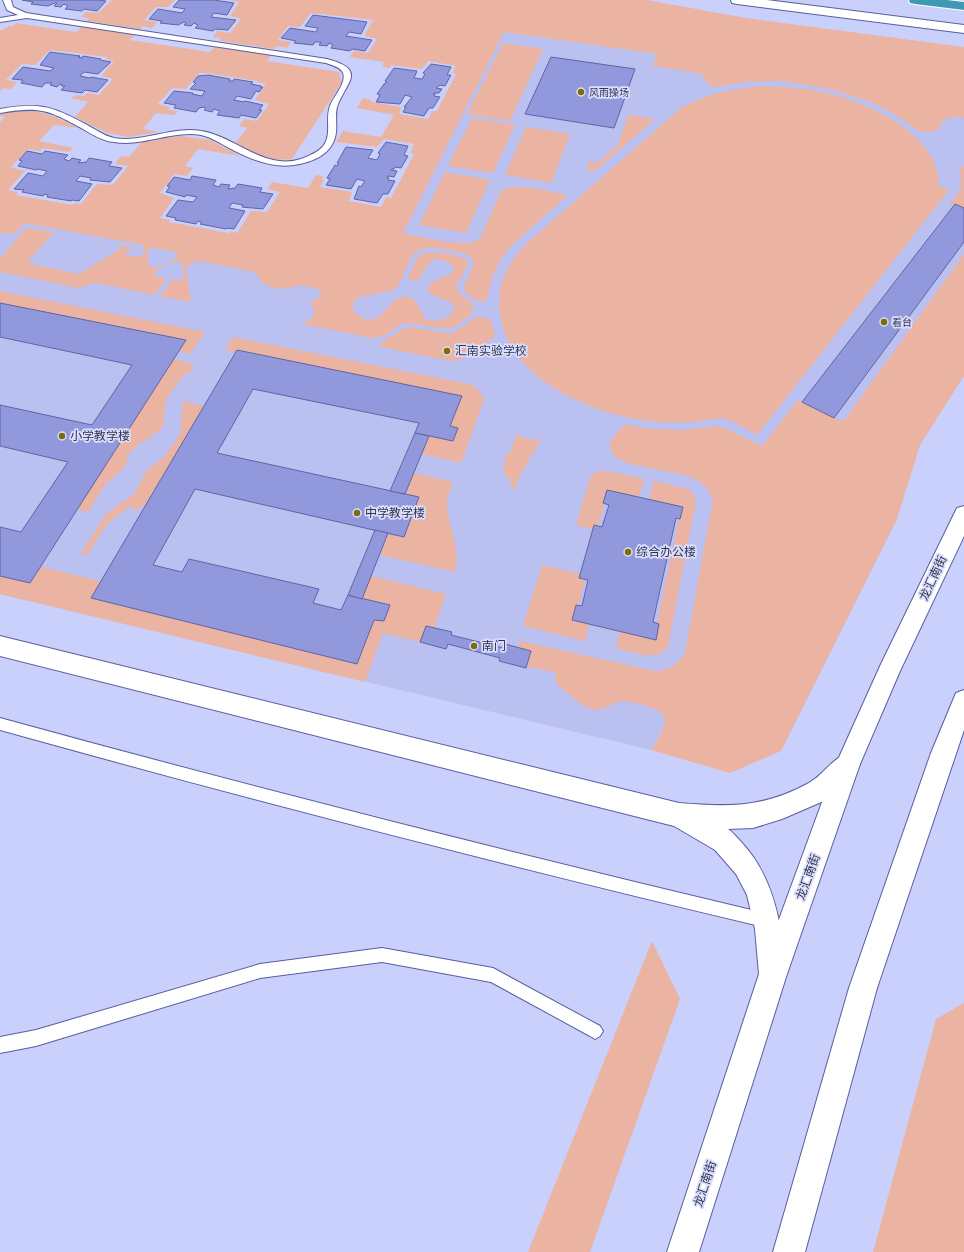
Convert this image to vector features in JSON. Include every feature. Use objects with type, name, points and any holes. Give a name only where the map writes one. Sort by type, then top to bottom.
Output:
[{"type":"highway","points":[[915,0],[964,6]]},
{"type":"street","points":[[737,0],[964,29]]},
{"type":"street","points":[[899,21],[951,21],[964,15]]},
{"type":"street","name":"龙汇南街","points":[[682,1252],[773,974],[848,764],[889,671],[964,514]]},
{"type":"street","points":[[0,646],[679,815],[719,818],[753,816],[782,808],[817,792],[848,764]]},
{"type":"street","points":[[789,1252],[863,988],[943,753],[964,700]]},
{"type":"street","points":[[679,815],[724,841],[746,865],[759,892],[768,929],[773,974]]},
{"type":"lane","points":[[0,9],[6,0]]},
{"type":"lane","points":[[0,111],[29,106],[50,109],[102,136],[114,140],[129,140],[184,132],[205,134],[257,159],[271,163],[300,162],[313,157],[328,146],[332,137],[334,105],[346,85],[348,77],[342,68],[333,62],[24,15],[8,5],[6,0]]},
{"type":"lane","points":[[0,20],[17,16],[36,16]]},
{"type":"lane","points":[[0,724],[216,784],[538,866],[790,926]]},
{"type":"lane","points":[[0,1046],[36,1038],[260,971],[382,955],[493,975],[595,1031]]},
{"type":"shaded area","points":[[112,0],[175,0],[168,7],[156,7],[144,20],[157,22],[152,28],[143,26],[140,29],[87,21],[89,18],[81,17],[86,12],[98,13]]},
{"type":"shaded area","points":[[230,0],[647,0],[746,18],[964,47],[964,118],[953,117],[943,120],[939,129],[935,131],[923,132],[917,130],[894,114],[871,102],[830,89],[781,81],[744,82],[715,87],[708,84],[704,77],[699,73],[653,66],[657,54],[504,32],[403,233],[454,243],[473,242],[480,239],[501,191],[507,188],[523,187],[568,195],[511,246],[502,258],[493,275],[486,301],[480,302],[468,294],[463,288],[474,264],[470,256],[445,249],[431,248],[418,251],[413,255],[398,287],[394,290],[357,298],[353,303],[353,309],[356,314],[367,319],[374,319],[380,316],[395,301],[400,298],[407,297],[414,300],[427,320],[435,321],[449,317],[455,307],[449,302],[433,295],[427,289],[431,283],[452,273],[454,270],[452,265],[438,259],[434,260],[430,262],[417,281],[408,279],[408,277],[420,255],[429,252],[451,254],[463,258],[468,262],[468,265],[456,286],[460,294],[472,303],[473,309],[470,316],[455,327],[441,328],[408,323],[399,325],[384,336],[371,338],[302,324],[311,319],[315,310],[310,303],[322,295],[319,289],[299,285],[288,289],[271,287],[264,284],[254,272],[200,261],[191,263],[186,268],[191,302],[160,296],[172,280],[179,281],[184,277],[182,263],[175,261],[154,272],[155,276],[166,279],[155,295],[96,283],[79,288],[0,272],[0,259],[24,230],[28,228],[54,232],[29,260],[29,263],[31,264],[79,274],[118,250],[120,248],[119,245],[133,248],[125,252],[127,255],[141,257],[144,254],[143,245],[25,223],[12,234],[0,233],[0,122],[5,117],[0,116],[0,114],[23,111],[40,112],[78,128],[54,125],[39,141],[73,148],[69,152],[43,148],[40,151],[28,149],[11,167],[25,171],[8,190],[18,192],[16,195],[73,205],[74,203],[81,204],[97,184],[113,185],[128,166],[115,164],[121,156],[129,157],[142,142],[181,136],[210,140],[240,156],[198,149],[185,166],[193,168],[187,176],[174,174],[160,193],[174,198],[160,218],[170,220],[169,222],[229,233],[230,231],[237,233],[251,211],[267,212],[280,192],[267,189],[272,182],[308,188],[316,175],[323,176],[322,180],[324,180],[320,187],[352,192],[349,201],[381,207],[386,197],[391,198],[414,154],[410,153],[414,144],[384,139],[377,147],[336,142],[343,131],[381,137],[394,115],[357,108],[363,98],[372,100],[371,102],[401,107],[399,114],[428,119],[432,111],[437,111],[456,74],[452,73],[456,66],[428,61],[422,69],[391,65],[389,68],[382,67],[384,62],[350,57],[354,51],[368,53],[377,39],[364,36],[373,20],[311,13],[300,27],[288,26],[278,40],[291,42],[287,48],[277,46],[275,49],[220,41],[221,38],[213,37],[217,31],[230,33],[241,19],[230,16],[239,2]],"holes":[[[155,248],[176,252],[178,255],[168,263],[160,267],[149,266],[148,249]]]},
{"type":"shaded area","points":[[16,23],[76,32],[82,27],[135,35],[130,40],[210,52],[215,47],[271,55],[267,61],[339,72],[342,82],[292,159],[284,160],[263,156],[236,143],[247,128],[239,126],[244,119],[257,121],[269,104],[255,100],[266,84],[257,82],[258,81],[206,73],[199,73],[186,89],[172,88],[158,104],[170,107],[168,110],[178,111],[174,115],[156,113],[143,129],[159,132],[128,137],[107,133],[75,117],[88,102],[71,98],[75,95],[84,96],[87,93],[99,95],[113,79],[101,76],[114,61],[106,59],[107,57],[50,50],[35,65],[22,64],[6,80],[17,82],[11,89],[3,88],[0,91],[0,31],[9,26],[13,26]]},
{"type":"shaded area","name":"汇南实验学校","points":[[503,32],[964,96],[964,254],[813,464],[651,750],[0,594],[0,210],[379,279]]},
{"type":"shaded area","points":[[503,43],[543,49],[510,121],[467,114]]},
{"type":"shaded area","points":[[765,86],[823,92],[840,96],[879,112],[898,123],[914,136],[927,151],[936,167],[939,186],[949,190],[757,435],[734,422],[721,418],[677,423],[636,419],[613,414],[589,406],[566,395],[545,382],[527,366],[512,348],[503,327],[500,314],[499,303],[502,281],[506,271],[519,252],[527,243],[681,108],[722,92]]},
{"type":"shaded area","points":[[628,115],[655,119],[595,171],[588,171],[587,169],[590,161],[595,163],[599,162],[618,145]]},
{"type":"shaded area","points":[[472,118],[515,125],[493,173],[448,166]]},
{"type":"shaded area","points":[[526,127],[570,134],[551,183],[505,175]]},
{"type":"shaded area","points":[[964,165],[964,208],[950,203],[959,192],[961,181],[959,171]]},
{"type":"shaded area","points":[[445,172],[490,180],[466,233],[419,225]]},
{"type":"shaded area","points":[[964,254],[964,376],[920,445],[897,519],[781,751],[730,773],[651,750],[660,735],[665,722],[664,717],[660,713],[643,705],[624,701],[598,710],[591,709],[580,703],[559,686],[556,682],[556,673],[526,666],[531,651],[518,647],[520,641],[655,671],[673,666],[685,652],[713,500],[709,491],[700,482],[693,478],[626,463],[618,458],[610,449],[610,444],[615,435],[626,424],[643,428],[678,430],[720,426],[762,446],[798,400],[843,422]]},
{"type":"shaded area","points":[[0,291],[205,332],[190,354],[178,351],[185,340],[0,303]]},
{"type":"shaded area","points":[[476,317],[490,319],[495,336],[464,358],[451,361],[381,347],[381,342],[409,327],[452,334]]},
{"type":"shaded area","points":[[233,337],[474,386],[482,394],[484,400],[461,463],[421,454],[429,436],[450,426],[462,396],[237,350],[236,352],[225,350]]},
{"type":"shaded area","points":[[173,359],[193,364],[193,369],[182,377],[166,400],[163,427],[147,440],[146,439],[135,447],[125,460],[128,461],[123,469],[104,486],[88,512],[77,509]]},
{"type":"shaded area","points":[[184,401],[204,406],[146,504],[136,511],[130,506],[107,524],[88,554],[84,556],[81,553],[106,514],[134,494],[147,470],[166,455],[181,432],[182,405]]},
{"type":"shaded area","points":[[517,433],[521,437],[529,439],[537,440],[543,438],[536,445],[538,447],[531,455],[525,468],[523,468],[514,491],[508,476],[505,476],[503,467],[507,453],[510,453]]},
{"type":"shaded area","points":[[600,471],[644,479],[639,497],[607,490],[603,503],[605,504],[598,526],[593,529],[576,525],[590,478],[595,473]]},
{"type":"shaded area","points":[[413,473],[453,482],[447,500],[447,509],[457,555],[454,572],[380,555],[388,533],[404,537],[419,497],[405,494]]},
{"type":"shaded area","points":[[654,481],[688,489],[692,492],[696,501],[668,646],[664,651],[658,654],[644,655],[616,648],[620,631],[655,640],[659,624],[657,623],[679,519],[683,507],[649,499]]},
{"type":"shaded area","points":[[542,565],[580,574],[579,578],[585,580],[579,605],[576,605],[589,624],[585,641],[523,626]]},
{"type":"shaded area","points":[[41,567],[100,581],[91,598],[356,664],[374,620],[384,621],[390,606],[362,599],[371,576],[446,594],[434,628],[426,626],[420,642],[383,633],[365,682],[0,594],[0,576],[30,583]]},
{"type":"shaded area","points":[[652,941],[680,999],[590,1252],[528,1252]]},
{"type":"shaded area","points":[[964,1003],[964,1252],[873,1252],[936,1019]]},
{"type":"building","points":[[22,0],[106,1],[97,11],[84,9],[82,11],[65,9],[68,6],[64,4],[61,7],[54,6],[57,3],[48,6],[31,4],[33,2]]},
{"type":"building","points":[[179,0],[214,0],[234,3],[227,15],[214,13],[211,17],[236,20],[228,30],[215,29],[213,31],[195,28],[198,25],[194,23],[191,26],[184,25],[186,23],[184,22],[178,25],[160,23],[162,21],[149,19],[158,9],[182,13],[185,9],[173,7]]},
{"type":"building","points":[[313,15],[367,22],[361,34],[349,32],[346,36],[372,40],[365,51],[352,49],[350,51],[331,48],[333,45],[329,43],[327,46],[319,45],[321,42],[315,42],[313,45],[294,43],[296,41],[281,38],[290,28],[316,32],[318,28],[305,26]]},
{"type":"building","points":[[50,52],[80,56],[78,57],[82,58],[83,56],[111,62],[98,74],[84,72],[80,76],[108,80],[97,92],[85,90],[82,93],[61,90],[65,86],[61,86],[62,85],[60,84],[57,87],[50,85],[52,83],[45,83],[42,87],[21,83],[23,80],[12,79],[23,67],[50,71],[54,68],[40,65]]},
{"type":"building","name":"风雨操场","points":[[551,57],[635,69],[614,128],[525,114]]},
{"type":"building","points":[[431,64],[451,67],[447,75],[451,75],[445,86],[440,85],[436,88],[442,89],[439,93],[433,94],[435,94],[434,96],[440,97],[433,108],[429,108],[424,116],[403,112],[406,107],[404,107],[412,97],[405,95],[400,104],[376,102],[380,95],[377,94],[387,82],[385,81],[394,68],[417,71],[414,78],[422,79],[425,74],[423,73]]},
{"type":"building","points":[[208,75],[230,79],[229,81],[233,81],[234,79],[253,82],[251,84],[263,87],[259,92],[256,91],[251,99],[237,96],[234,100],[263,105],[259,110],[262,110],[256,118],[241,115],[239,118],[217,115],[220,111],[214,109],[212,112],[204,110],[206,108],[204,107],[199,108],[196,112],[174,108],[176,105],[164,103],[174,91],[193,93],[192,94],[202,96],[205,91],[190,89],[196,83],[193,82],[198,76]]},
{"type":"building","points":[[386,142],[408,146],[404,155],[408,156],[401,168],[395,167],[391,170],[397,171],[394,177],[388,176],[387,178],[389,178],[388,180],[395,181],[388,194],[383,194],[377,203],[354,199],[359,186],[361,187],[365,181],[357,179],[351,189],[326,185],[330,179],[327,178],[335,165],[337,166],[339,163],[337,163],[346,147],[373,150],[368,158],[377,160],[380,154],[378,153]]},
{"type":"building","points":[[27,151],[42,154],[45,151],[68,155],[64,159],[69,161],[72,158],[81,160],[78,163],[86,162],[89,158],[112,162],[109,166],[122,168],[110,182],[90,180],[91,178],[80,176],[76,181],[92,184],[79,201],[47,197],[48,195],[44,194],[43,196],[22,192],[24,190],[14,189],[28,173],[43,176],[47,171],[18,166],[22,161],[19,160]]},
{"type":"building","points":[[192,176],[216,180],[213,185],[219,187],[221,184],[230,185],[228,189],[235,188],[238,184],[262,188],[260,192],[273,194],[263,209],[242,207],[243,205],[232,203],[229,208],[245,211],[234,229],[200,224],[202,222],[198,221],[196,224],[175,220],[176,218],[166,216],[178,200],[193,202],[197,197],[186,195],[185,197],[166,192],[170,186],[167,186],[174,177],[190,180]]},
{"type":"building","name":"看台","points":[[955,204],[964,208],[964,242],[834,418],[802,402]]},
{"type":"building","name":"小学教学楼","points":[[0,303],[186,340],[30,583],[0,576],[0,527],[21,532],[68,462],[0,446],[0,405],[92,425],[132,365],[0,337]]},
{"type":"building","name":"中学教学楼","points":[[237,350],[462,396],[450,426],[458,428],[453,441],[415,433],[419,423],[253,389],[217,453],[419,497],[404,537],[195,489],[153,565],[182,572],[189,559],[319,589],[313,603],[341,610],[348,595],[390,605],[384,621],[374,620],[357,664],[91,598]]},
{"type":"building","points":[[415,433],[429,436],[405,494],[390,491]]},
{"type":"building","name":"综合办公楼","points":[[607,490],[683,507],[680,519],[676,518],[653,622],[659,624],[656,640],[572,620],[576,605],[582,606],[588,580],[579,578],[594,525],[602,527],[609,505],[603,503]]},
{"type":"building","points":[[375,530],[388,533],[362,599],[348,595]]},
{"type":"building","name":"南门","points":[[426,626],[452,632],[451,635],[503,648],[505,644],[531,651],[526,668],[499,661],[500,658],[448,644],[446,649],[420,642]]},
{"type":"place","name":"风雨操场","points":[[581,92]]},
{"type":"place","name":"看台","points":[[884,322]]},
{"type":"place","name":"汇南实验学校","points":[[447,351]]},
{"type":"place","name":"小学教学楼","points":[[62,436]]},
{"type":"place","name":"中学教学楼","points":[[357,513]]},
{"type":"place","name":"综合办公楼","points":[[628,552]]},
{"type":"place","name":"南门","points":[[474,646]]}]
